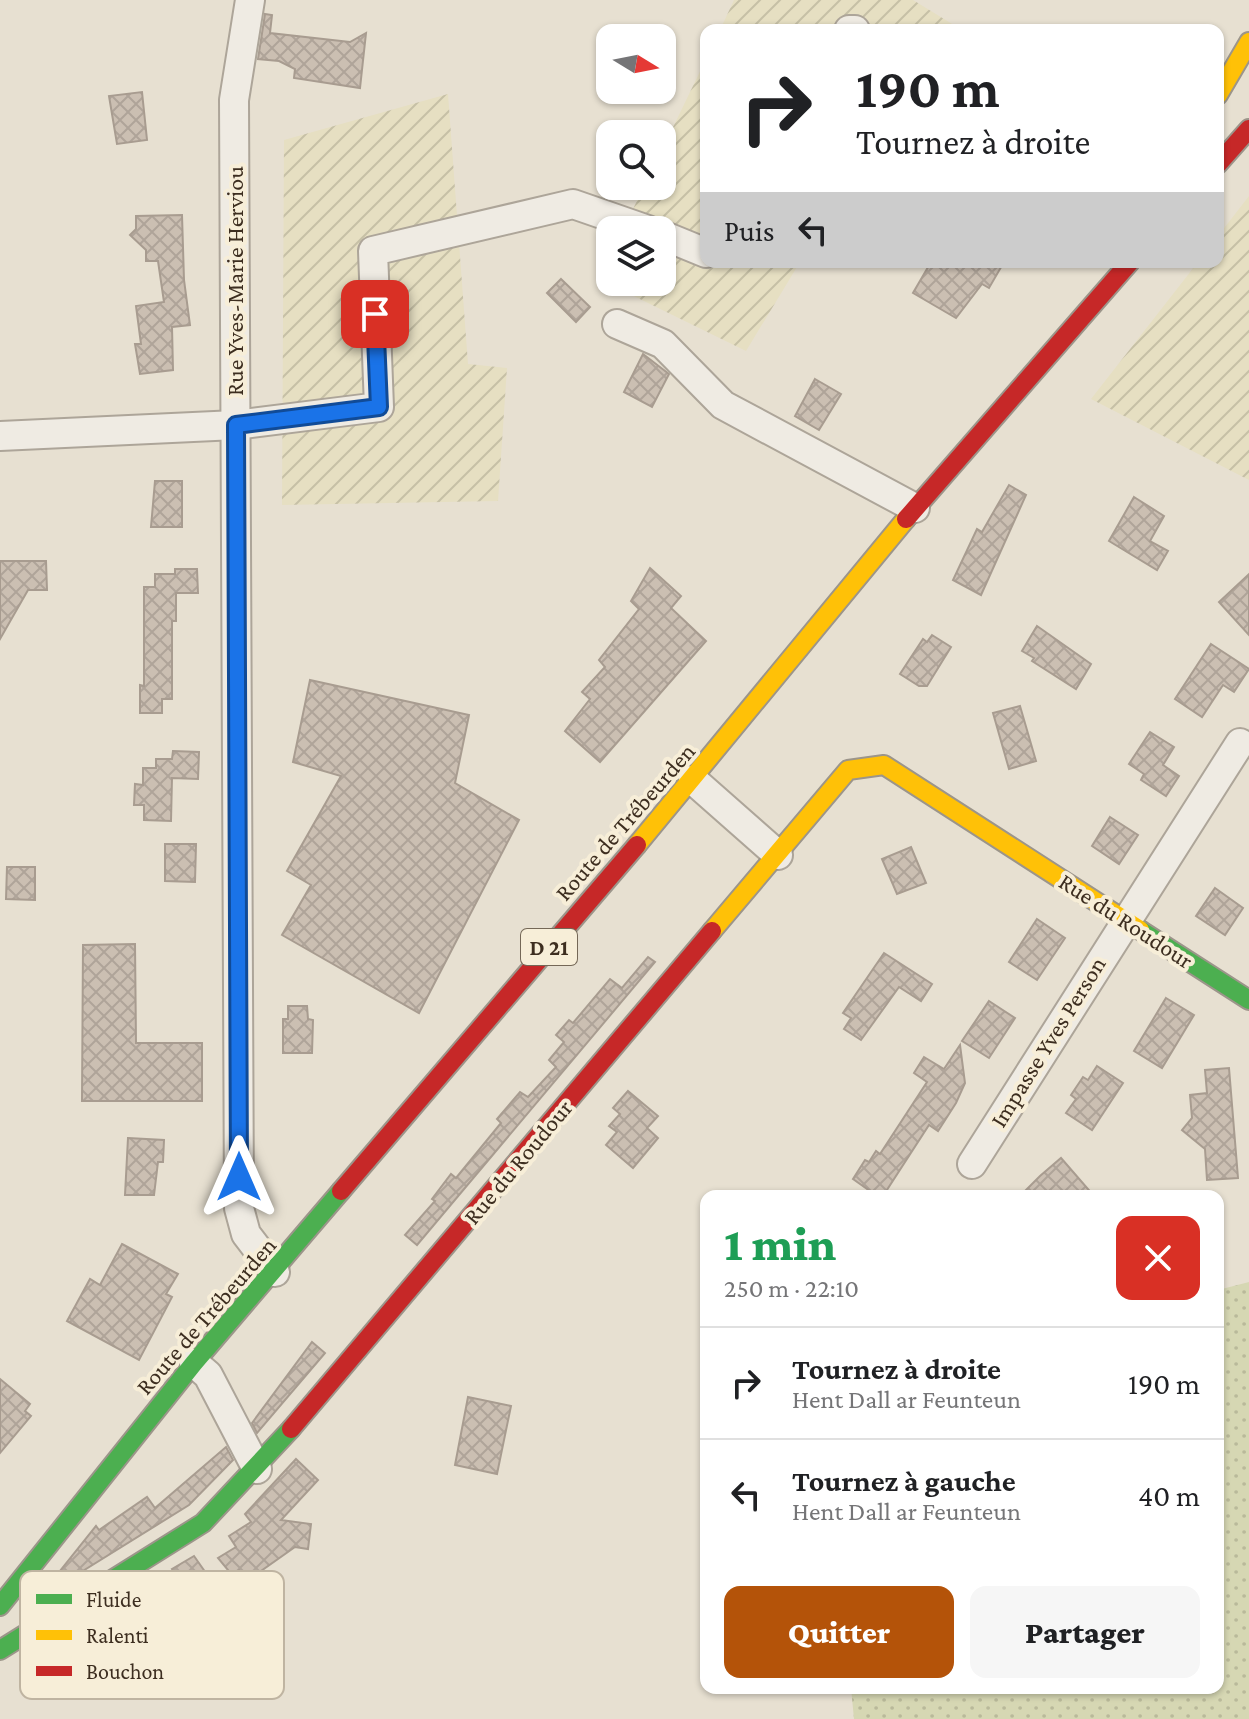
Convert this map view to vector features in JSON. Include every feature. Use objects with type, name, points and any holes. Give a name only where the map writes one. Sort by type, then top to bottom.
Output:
[{"type":"main road","points":[[1224,85],[1249,42]]},
{"type":"main road","points":[[1224,157],[1249,129]]},
{"type":"main road","name":"Route de Trébeurden","points":[[1104,292],[1118,268]]},
{"type":"main road","name":"Route de Trébeurden","points":[[28,1571],[194,1363],[693,780],[915,508],[1125,268]]},
{"type":"main road","name":"Rue du Roudour","points":[[126,1571],[203,1523],[257,1469],[848,770],[884,765],[1249,1000]]},
{"type":"main road","name":"Route de Trébeurden","points":[[0,1606],[20,1581]]},
{"type":"main road","name":"Rue du Roudour","points":[[0,1650],[20,1637]]},
{"type":"street","name":"Rue Yves-Marie Herviou","points":[[250,0],[234,100],[239,1208],[246,1234],[275,1272]]},
{"type":"street","points":[[0,436],[236,425],[379,407],[373,251],[573,204],[608,216]]},
{"type":"street","points":[[676,241],[700,251]]},
{"type":"street","points":[[617,324],[663,344],[723,405],[915,508]]},
{"type":"street","name":"Impasse Yves Person","points":[[972,1164],[1240,743]]},
{"type":"street","points":[[693,780],[778,855]]},
{"type":"street","points":[[194,1363],[208,1375],[257,1469]]},
{"type":"shaded area","points":[[734,0],[913,0],[952,24],[723,24]]},
{"type":"shaded area","points":[[700,71],[700,268],[796,268],[746,351],[634,296],[676,296],[676,216],[630,216],[637,200],[676,200],[676,121]]},
{"type":"shaded area","points":[[448,94],[468,364],[507,368],[498,501],[282,505],[284,140]]},
{"type":"shaded area","points":[[1249,196],[1249,480],[1091,399],[1193,268],[1224,268],[1224,228]]},
{"type":"green space","points":[[1249,1282],[1249,1719],[854,1719],[852,1694],[1224,1694],[1224,1288]]},
{"type":"building","points":[[265,14],[272,15],[270,33],[350,42],[366,33],[360,88],[294,78],[295,69],[279,61],[258,59]]},
{"type":"building","points":[[142,92],[147,140],[117,144],[109,96]]},
{"type":"building","points":[[182,215],[184,280],[190,325],[172,327],[173,370],[140,374],[135,344],[141,344],[136,306],[164,302],[158,261],[146,261],[146,250],[130,235],[136,229],[136,216]]},
{"type":"building","points":[[928,268],[1001,268],[989,288],[982,284],[956,318],[913,293]]},
{"type":"building","points":[[561,279],[590,307],[576,322],[547,293]]},
{"type":"building","points":[[643,354],[669,374],[652,407],[624,392]]},
{"type":"building","points":[[815,379],[841,394],[819,430],[795,416]]},
{"type":"building","points":[[155,481],[182,481],[182,527],[151,527]]},
{"type":"building","points":[[1009,485],[1026,495],[981,595],[953,580],[977,529],[982,532]]},
{"type":"building","points":[[1134,497],[1164,516],[1150,541],[1168,551],[1157,570],[1109,541]]},
{"type":"building","points":[[0,561],[46,561],[47,590],[28,590],[0,639]]},
{"type":"building","points":[[650,568],[681,596],[671,608],[706,641],[600,762],[565,731],[590,699],[582,692],[605,667],[599,660],[639,609],[631,601]]},
{"type":"building","points":[[175,569],[197,569],[198,593],[176,593],[176,621],[172,621],[172,699],[162,699],[162,713],[140,713],[140,685],[144,686],[144,587],[155,587],[155,574],[175,574]]},
{"type":"building","points":[[1249,574],[1249,635],[1219,602]]},
{"type":"building","points":[[1037,626],[1091,664],[1076,689],[1032,661],[1034,658],[1022,651]]},
{"type":"building","points":[[932,635],[951,647],[927,686],[919,686],[900,674],[923,639],[927,642]]},
{"type":"building","points":[[1211,644],[1249,669],[1234,692],[1223,685],[1202,717],[1175,699]]},
{"type":"building","points":[[310,680],[469,715],[455,783],[519,820],[419,1013],[282,935],[311,885],[287,871],[341,776],[293,762]]},
{"type":"building","points":[[1020,706],[1036,761],[1009,769],[993,713]]},
{"type":"building","points":[[1150,732],[1174,747],[1163,765],[1179,776],[1166,796],[1141,780],[1144,774],[1129,764]]},
{"type":"building","points":[[173,751],[199,752],[198,779],[172,778],[171,821],[144,820],[144,805],[134,805],[135,784],[143,785],[143,768],[156,768],[156,759],[172,759]]},
{"type":"building","points":[[1110,817],[1138,835],[1119,864],[1092,846]]},
{"type":"building","points":[[165,844],[196,844],[195,882],[165,881]]},
{"type":"building","points":[[911,847],[926,883],[897,894],[882,859]]},
{"type":"building","points":[[7,867],[35,867],[35,900],[6,899]]},
{"type":"building","points":[[1215,888],[1243,908],[1225,935],[1196,916]]},
{"type":"building","points":[[1037,919],[1065,938],[1037,980],[1009,962]]},
{"type":"building","points":[[135,944],[136,1043],[202,1043],[202,1101],[82,1101],[83,945]]},
{"type":"building","points":[[884,953],[932,984],[921,1001],[899,987],[861,1040],[844,1029],[851,1018],[843,1013]]},
{"type":"building","points":[[648,957],[655,962],[417,1245],[405,1235],[435,1201],[432,1199],[451,1174],[456,1178],[501,1123],[497,1119],[520,1092],[528,1097],[556,1067],[549,1060],[564,1042],[556,1035],[569,1020],[573,1023],[610,979],[622,988]]},
{"type":"building","points":[[1166,998],[1194,1015],[1162,1068],[1134,1051]]},
{"type":"building","points":[[989,1001],[1015,1018],[989,1058],[962,1041]]},
{"type":"building","points":[[288,1006],[307,1006],[308,1019],[313,1020],[312,1053],[283,1053],[283,1019],[288,1019]]},
{"type":"building","points":[[960,1045],[965,1083],[938,1131],[929,1125],[887,1190],[869,1190],[853,1179],[865,1160],[869,1162],[876,1151],[880,1154],[927,1082],[914,1073],[924,1057],[944,1069]]},
{"type":"building","points":[[1097,1066],[1123,1083],[1092,1130],[1066,1113],[1076,1099],[1071,1095],[1083,1077],[1088,1080]]},
{"type":"building","points":[[1229,1068],[1238,1178],[1207,1180],[1205,1149],[1182,1130],[1192,1118],[1190,1095],[1207,1093],[1205,1070]]},
{"type":"building","points":[[628,1091],[658,1116],[647,1128],[658,1138],[633,1168],[606,1145],[617,1132],[609,1126],[620,1114],[613,1108]]},
{"type":"building","points":[[128,1138],[164,1140],[163,1162],[158,1162],[154,1195],[125,1195]]},
{"type":"building","points":[[1061,1158],[1089,1190],[1026,1190]]},
{"type":"building","points":[[122,1244],[178,1274],[166,1294],[172,1297],[139,1360],[67,1321],[90,1279],[100,1285]]},
{"type":"building","points":[[312,1342],[325,1353],[257,1433],[252,1423]]},
{"type":"building","points":[[0,1379],[30,1404],[25,1411],[31,1416],[0,1453]]},
{"type":"building","points":[[468,1397],[511,1406],[497,1474],[455,1465]]},
{"type":"building","points":[[226,1447],[233,1460],[189,1505],[83,1571],[60,1571],[96,1526],[99,1530],[147,1497],[155,1508]]},
{"type":"building","points":[[296,1459],[318,1480],[281,1520],[311,1524],[308,1549],[295,1547],[261,1571],[229,1571],[218,1558],[236,1547],[229,1536],[251,1522],[245,1514]]},
{"type":"building","points":[[194,1556],[204,1571],[173,1571],[172,1569]]},
{"type":"traffic: fast","points":[[1140,930],[1249,1000]]},
{"type":"traffic: fast","points":[[28,1571],[194,1363],[341,1191]]},
{"type":"traffic: fast","points":[[126,1571],[203,1523],[291,1429]]},
{"type":"traffic: fast","points":[[0,1606],[20,1581]]},
{"type":"traffic: fast","points":[[0,1650],[20,1637]]},
{"type":"traffic: slow","points":[[1224,85],[1249,42]]},
{"type":"traffic: slow","points":[[637,845],[906,519]]},
{"type":"traffic: slow","points":[[712,931],[848,770],[884,765],[1140,930]]},
{"type":"traffic: jam","points":[[1224,157],[1249,129]]},
{"type":"traffic: jam","points":[[906,519],[1125,268]]},
{"type":"traffic: jam","points":[[341,1191],[637,845]]},
{"type":"traffic: jam","points":[[291,1429],[712,931]]},
{"type":"route","points":[[239,1177],[236,425],[379,407],[375,314]]}]
